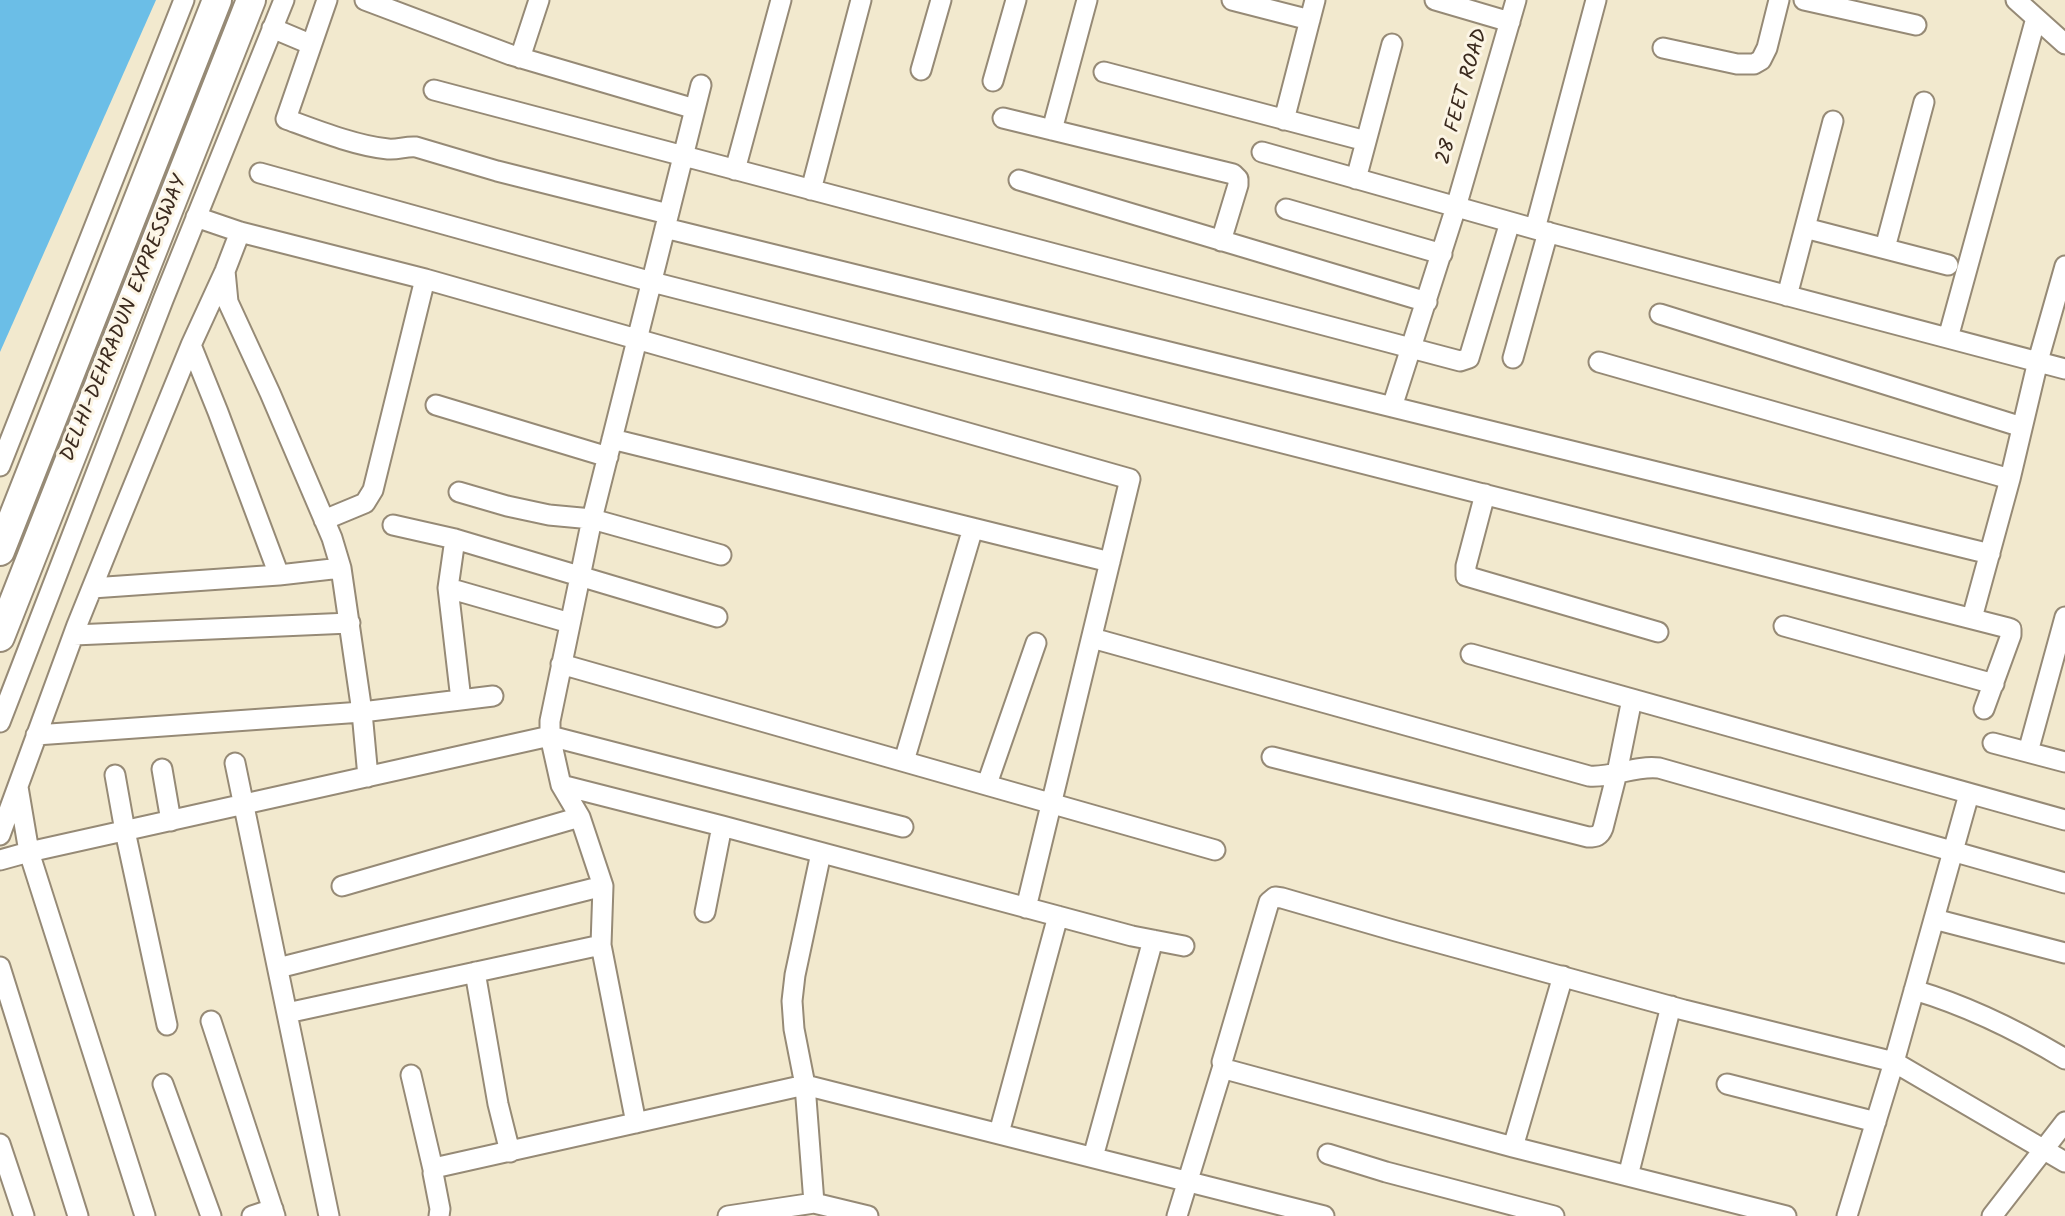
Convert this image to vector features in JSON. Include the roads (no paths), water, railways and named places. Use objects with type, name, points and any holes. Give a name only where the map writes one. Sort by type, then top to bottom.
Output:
[{"type":"highway","name":"DELHI-DEHRADUN EXPRESSWAY","points":[[0,551],[217,0]]},
{"type":"highway","name":"DELHI-DEHRADUN EXPRESSWAY","points":[[0,637],[251,0]]},
{"type":"street","points":[[0,466],[184,0]]},
{"type":"street","points":[[284,0],[293,37],[286,119],[367,145],[391,150],[416,148],[666,221],[1392,407],[1990,554]]},
{"type":"street","points":[[0,722],[204,220],[293,37],[327,0]]},
{"type":"street","points":[[365,0],[520,58],[695,109]]},
{"type":"street","points":[[520,58],[538,0]]},
{"type":"street","points":[[735,170],[781,0]]},
{"type":"street","points":[[811,190],[860,0]]},
{"type":"street","points":[[921,70],[941,0]]},
{"type":"street","points":[[993,82],[1016,0]]},
{"type":"street","points":[[1052,130],[1087,0]]},
{"type":"street","points":[[1232,0],[1310,20]]},
{"type":"street","points":[[1284,120],[1315,0]]},
{"type":"street","points":[[1435,0],[1510,22]]},
{"type":"street","name":"28 FEET ROAD","points":[[1392,407],[1442,254],[1516,0]]},
{"type":"street","points":[[1513,358],[1597,0]]},
{"type":"street","points":[[1663,48],[1737,64],[1754,64],[1761,60],[1767,48],[1779,0]]},
{"type":"street","points":[[1804,0],[1916,25]]},
{"type":"street","points":[[2016,0],[2065,44]]},
{"type":"street","points":[[1948,338],[2036,18]]},
{"type":"street","points":[[1356,180],[1392,44]]},
{"type":"street","points":[[1104,72],[1366,141]]},
{"type":"street","points":[[636,1123],[601,945],[603,886],[579,817],[561,785],[550,736],[552,706],[592,519],[701,85]]},
{"type":"street","points":[[434,90],[1460,361],[1469,358],[1510,222]]},
{"type":"street","points":[[1885,248],[1924,102]]},
{"type":"street","points":[[1003,118],[1233,174],[1238,179],[1238,185],[1221,240]]},
{"type":"street","points":[[1787,296],[1833,121]]},
{"type":"street","points":[[1262,152],[1541,231],[2065,369]]},
{"type":"street","points":[[260,173],[652,282],[2008,628],[2012,631],[1984,709]]},
{"type":"street","points":[[1019,180],[1427,302]]},
{"type":"street","points":[[1286,209],[1442,254]]},
{"type":"street","points":[[204,220],[236,231],[425,279],[1130,479],[1026,908]]},
{"type":"street","points":[[1805,228],[1948,265]]},
{"type":"street","points":[[0,835],[92,588],[191,345],[225,271],[236,231]]},
{"type":"street","points":[[1972,618],[2065,266]]},
{"type":"street","points":[[225,271],[228,302],[324,520],[341,568],[362,712],[368,777]]},
{"type":"street","points":[[324,520],[365,503],[373,489],[425,279]]},
{"type":"street","points":[[1660,314],[2022,427]]},
{"type":"street","points":[[191,345],[279,575]]},
{"type":"street","points":[[1599,362],[2010,479]]},
{"type":"street","points":[[436,405],[610,448],[973,528],[1110,562]]},
{"type":"street","points":[[459,492],[549,515],[592,519],[721,555]]},
{"type":"street","points":[[1485,494],[1465,566],[1466,576],[1658,632]]},
{"type":"street","points":[[393,525],[456,539],[717,617]]},
{"type":"street","points":[[904,761],[973,528]]},
{"type":"street","points":[[456,539],[448,588],[461,700]]},
{"type":"street","points":[[92,588],[341,568]]},
{"type":"street","points":[[448,588],[570,623]]},
{"type":"street","points":[[2028,752],[2065,617]]},
{"type":"street","points":[[74,635],[350,623]]},
{"type":"street","points":[[1784,626],[1994,684]]},
{"type":"street","points":[[1092,638],[1589,776],[1659,768],[2065,883]]},
{"type":"street","points":[[987,784],[1035,643]]},
{"type":"street","points":[[1471,654],[2065,820]]},
{"type":"street","points":[[561,664],[1215,850]]},
{"type":"street","points":[[36,735],[362,712],[493,696]]},
{"type":"street","points":[[1272,757],[1596,837],[1601,834],[1617,773],[1632,699]]},
{"type":"street","points":[[0,860],[550,736],[903,827]]},
{"type":"street","points":[[1993,743],[2065,762]]},
{"type":"street","points":[[235,763],[329,1216]]},
{"type":"street","points":[[162,769],[171,821]]},
{"type":"street","points":[[115,775],[167,1025]]},
{"type":"street","points":[[561,785],[1026,908],[1184,946]]},
{"type":"street","points":[[18,786],[29,852],[145,1216]]},
{"type":"street","points":[[1847,1216],[1894,1062],[1969,793]]},
{"type":"street","points":[[342,886],[579,817]]},
{"type":"street","points":[[705,912],[722,826]]},
{"type":"street","points":[[814,1203],[805,1085],[794,1029],[792,1001],[821,852]]},
{"type":"street","points":[[278,968],[603,886]]},
{"type":"street","points":[[1177,1216],[1223,1066],[1234,1017],[1266,908],[1275,897],[1671,1006],[1894,1062],[2065,1162]]},
{"type":"street","points":[[999,1133],[1058,916]]},
{"type":"street","points":[[1934,919],[2065,953]]},
{"type":"street","points":[[1093,1157],[1153,940]]},
{"type":"street","points":[[287,1013],[601,945]]},
{"type":"street","points":[[0,967],[78,1216]]},
{"type":"street","points":[[475,972],[498,1104],[510,1152]]},
{"type":"street","points":[[1513,1147],[1563,976]]},
{"type":"street","points":[[1914,990],[1960,1005],[2001,1023],[2065,1059]]},
{"type":"street","points":[[1628,1176],[1671,1006]]},
{"type":"street","points":[[211,1021],[274,1213],[252,1216]]},
{"type":"street","points":[[1223,1066],[1229,1070],[1513,1147],[1786,1216]]},
{"type":"street","points":[[411,1075],[433,1169],[439,1216]]},
{"type":"street","points":[[163,1084],[211,1216]]},
{"type":"street","points":[[1727,1084],[1876,1122]]},
{"type":"street","points":[[433,1169],[805,1085],[1187,1181],[1293,1212],[1324,1216]]},
{"type":"street","points":[[1992,1216],[2065,1122]]},
{"type":"street","points":[[0,1143],[24,1216]]},
{"type":"street","points":[[1328,1154],[1554,1216]]},
{"type":"street","points":[[728,1216],[785,1212],[814,1203],[868,1216]]},
{"type":"water","points":[[0,0],[156,0],[0,352]]}]
